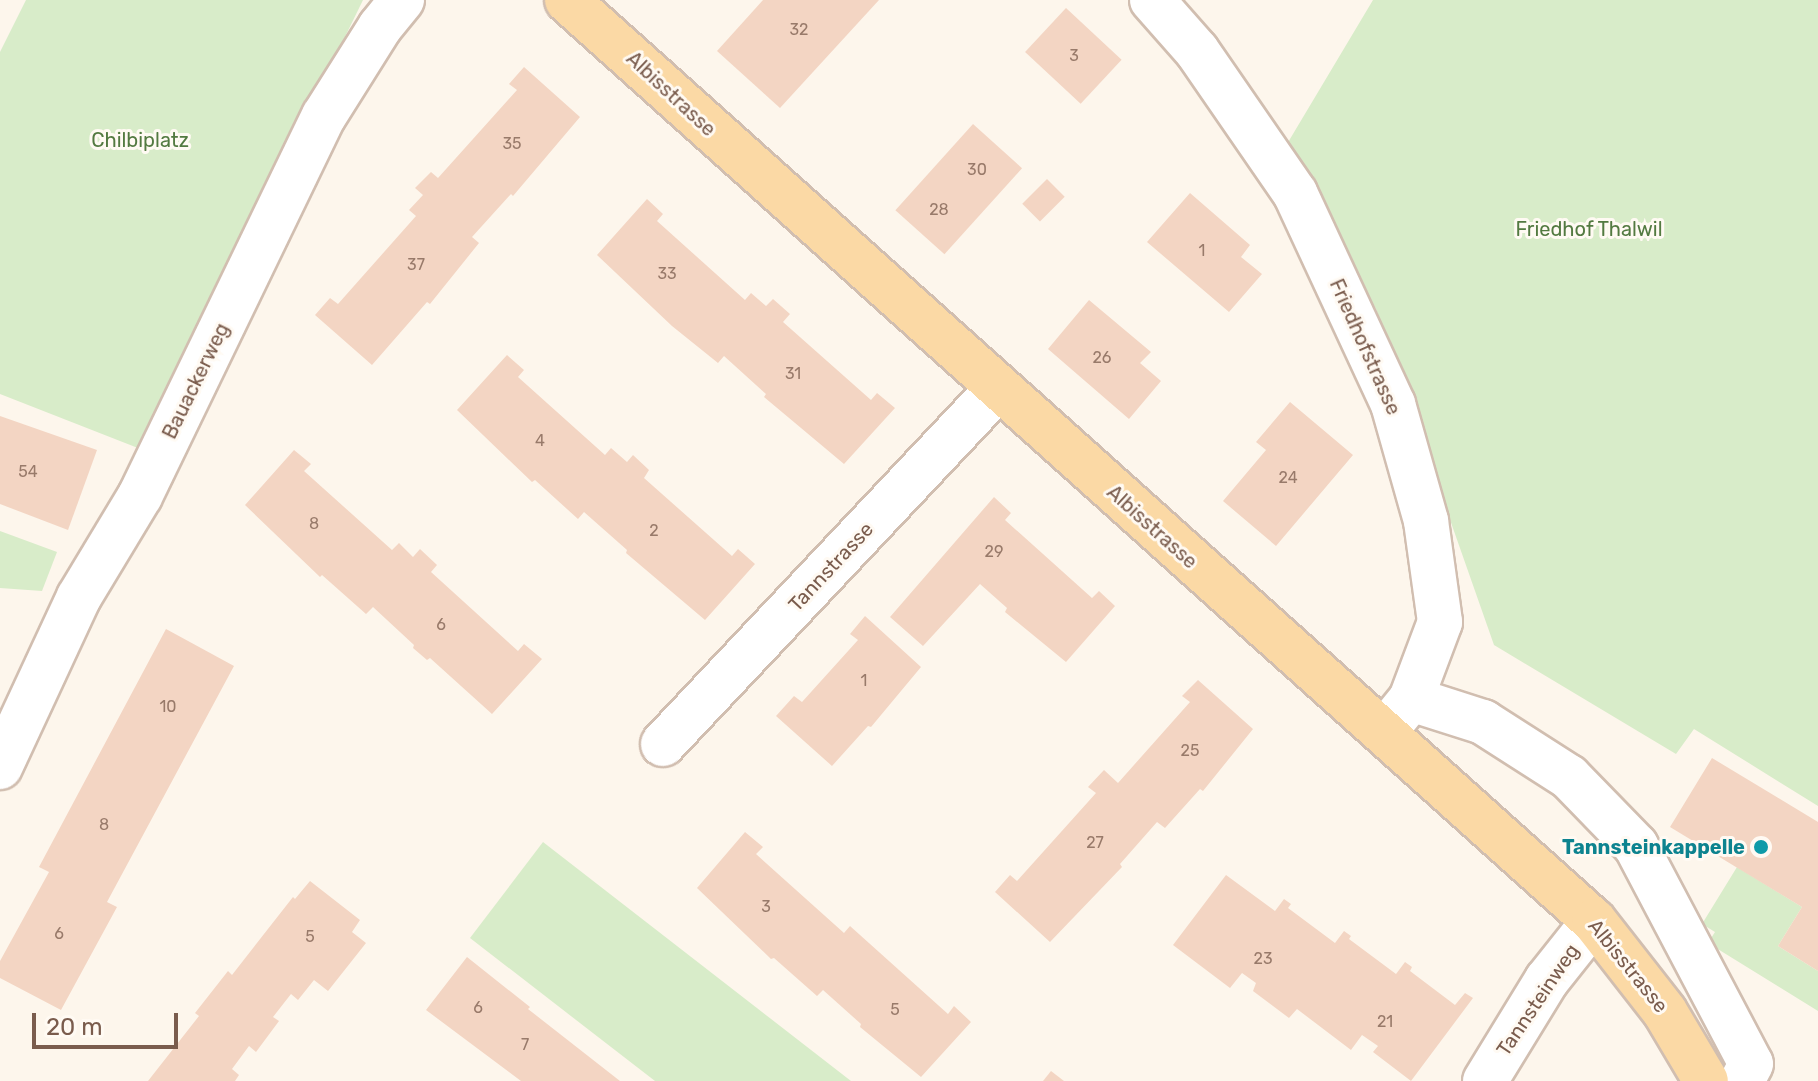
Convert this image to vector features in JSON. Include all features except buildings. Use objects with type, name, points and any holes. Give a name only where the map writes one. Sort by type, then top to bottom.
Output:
[{"type":"main road","name":"Albisstrasse","points":[[567,0],[998,389],[1398,715],[1594,921],[1665,1012],[1706,1081]]},
{"type":"street","name":"Bauackerweg","points":[[0,767],[79,597],[140,496],[324,116],[380,27],[402,0]]},
{"type":"street","name":"Friedhofstrasse","points":[[1152,0],[1197,51],[1295,193],[1393,404],[1426,521],[1440,622],[1398,715]]},
{"type":"street","name":"Tannstrasse","points":[[663,744],[998,389]]},
{"type":"street","points":[[1398,715],[1483,722],[1557,769],[1636,846],[1751,1064],[1742,1081]]},
{"type":"street","name":"Tannsteinweg","points":[[1485,1081],[1547,980],[1594,921]]},
{"type":"green space","name":"Chilbiplatz","points":[[26,0],[363,0],[143,450],[0,394],[0,52]]},
{"type":"green space","name":"Friedhof Thalwil","points":[[1373,0],[1818,0],[1818,806],[1694,729],[1676,754],[1494,645],[1376,309],[1287,144]]},
{"type":"green space","points":[[0,531],[57,552],[42,591],[0,588]]},
{"type":"green space","points":[[543,842],[851,1081],[655,1081],[470,938]]},
{"type":"green space","points":[[1737,867],[1802,907],[1778,946],[1818,971],[1818,1011],[1708,943],[1715,932],[1702,924]]},
{"type":"place","name":"Tannsteinkappelle","points":[[1761,847]]}]
